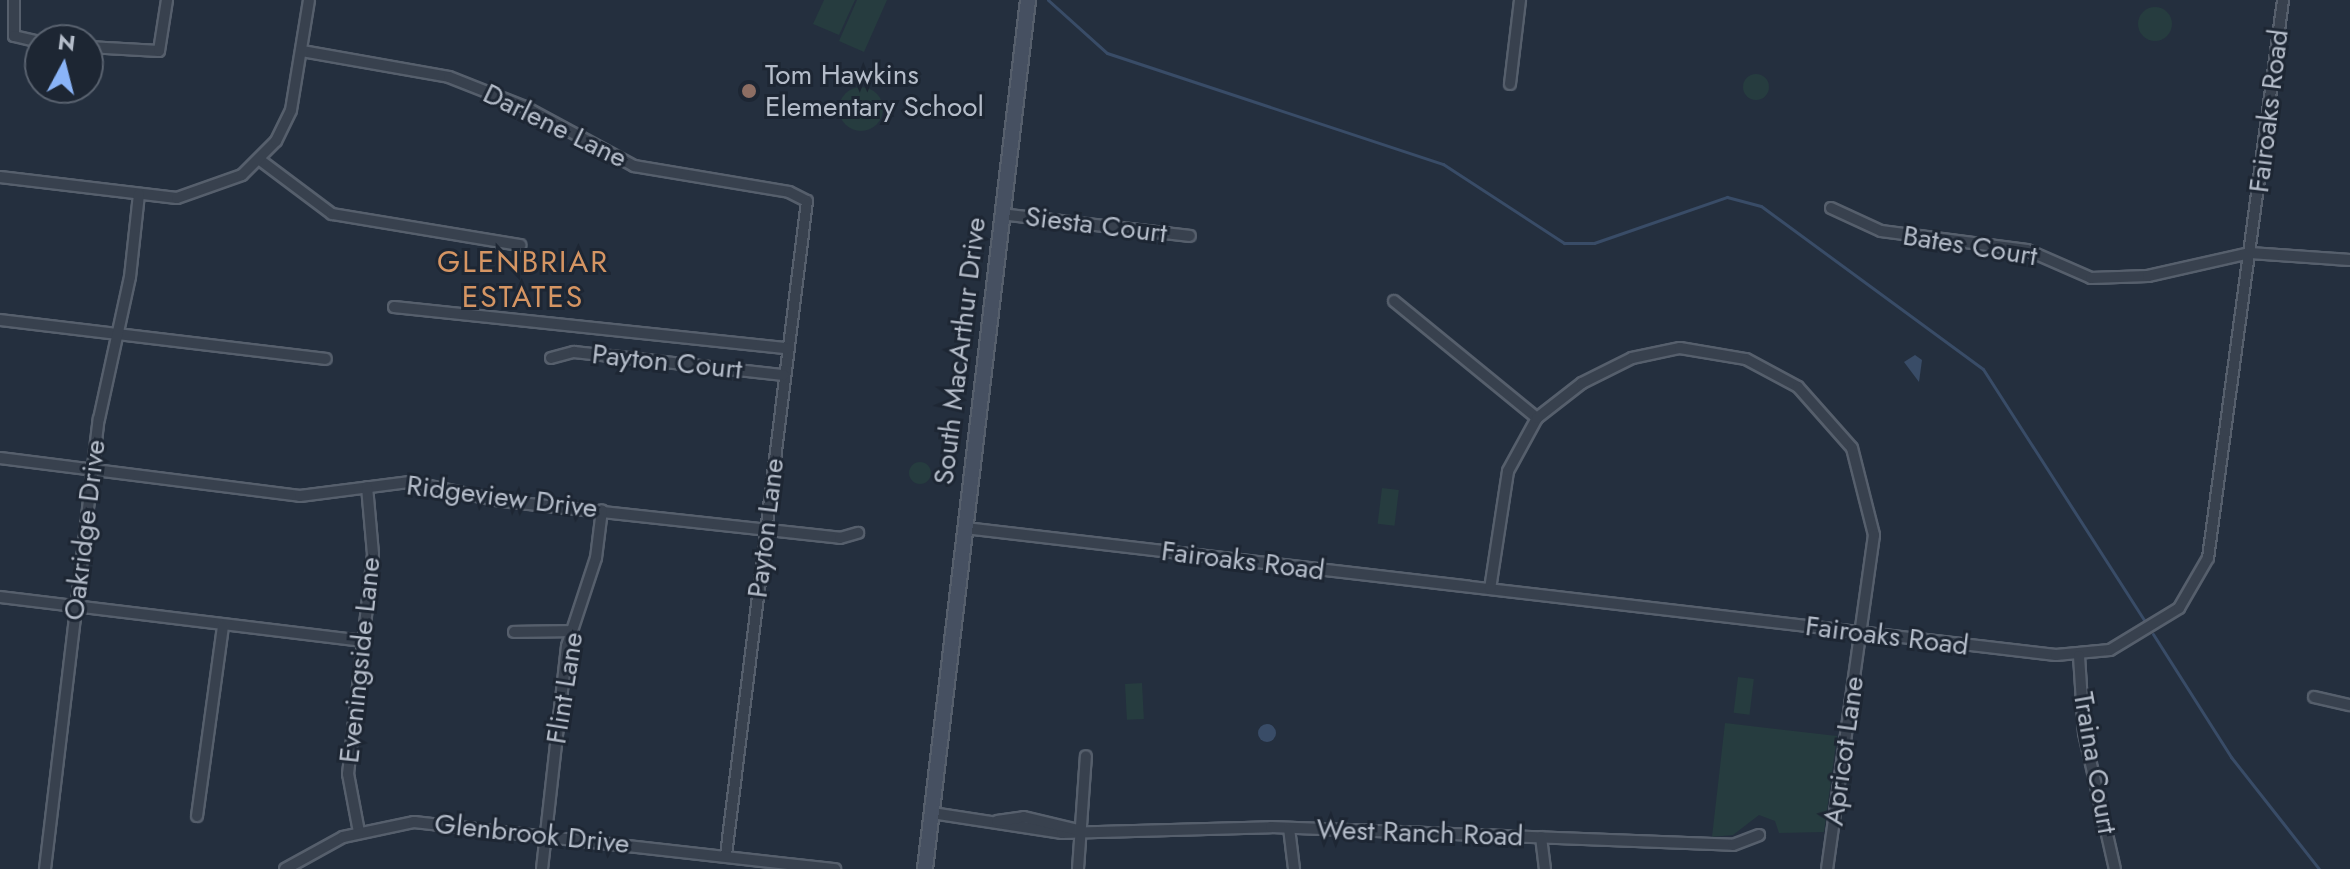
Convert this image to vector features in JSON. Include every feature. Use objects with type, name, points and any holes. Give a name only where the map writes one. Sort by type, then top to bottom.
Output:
[{"type":"street","points":[[14,0],[11,30],[24,35]]},
{"type":"street","points":[[104,48],[156,53],[167,0]]},
{"type":"street","points":[[0,177],[139,194],[201,194],[260,160],[291,110],[309,0]]},
{"type":"street","name":"South MacArthur Drive","points":[[932,813],[1028,0]]},
{"type":"street","points":[[1510,84],[1520,0]]},
{"type":"street","name":"Fairoaks Road","points":[[965,528],[2079,656],[2110,650],[2160,624],[2202,574],[2216,522],[2283,0]]},
{"type":"street","name":"Darlene Lane","points":[[302,51],[449,77],[634,166],[789,192],[807,201]]},
{"type":"street","points":[[260,160],[309,204],[332,214],[520,245]]},
{"type":"street","name":"Oakridge Drive","points":[[45,869],[93,469],[119,334],[139,194]]},
{"type":"street","name":"Payton Lane","points":[[726,855],[807,201]]},
{"type":"street","name":"Bates Court","points":[[1831,208],[1881,231],[2027,250],[2091,278],[2148,276],[2250,253],[2350,260]]},
{"type":"street","name":"Siesta Court","points":[[1001,214],[1190,236]]},
{"type":"street","points":[[1394,301],[1537,418],[1502,494],[1490,589]]},
{"type":"street","points":[[394,307],[787,348]]},
{"type":"street","points":[[0,320],[326,359]]},
{"type":"street","name":"Apricot Lane","points":[[1537,418],[1604,369],[1658,351],[1720,353],[1798,387],[1838,426],[1866,483],[1874,535],[1827,869]]},
{"type":"street","name":"Payton Court","points":[[551,358],[574,352],[784,375]]},
{"type":"street","name":"Ridgeview Drive","points":[[0,458],[300,496],[410,482],[501,501],[767,529],[858,533]]},
{"type":"street","name":"Eveningside Lane","points":[[359,832],[348,774],[373,554],[367,487]]},
{"type":"street","name":"Flint Lane","points":[[542,869],[572,631],[596,558],[602,510]]},
{"type":"street","points":[[0,597],[362,641]]},
{"type":"street","points":[[197,816],[223,625]]},
{"type":"street","points":[[514,632],[572,631]]},
{"type":"street","name":"Traina Court","points":[[2079,656],[2084,733],[2115,869]]},
{"type":"street","points":[[2314,697],[2350,705]]},
{"type":"street","points":[[1078,869],[1086,756]]},
{"type":"street","points":[[925,869],[932,813]]},
{"type":"street","name":"West Ranch Road","points":[[932,813],[1080,831],[1289,828],[1733,845],[1759,835]]},
{"type":"street","name":"Glenbrook Drive","points":[[285,869],[359,832],[414,822],[547,834],[835,869]]},
{"type":"street","points":[[1289,828],[1294,869]]},
{"type":"street","points":[[1541,837],[1545,869]]},
{"type":"green space","points":[[824,0],[855,0],[839,35],[813,24]]},
{"type":"green space","points":[[857,0],[887,0],[864,52],[839,41]]},
{"type":"green space","points":[[2155,7],[2167,12],[2172,24],[2167,36],[2155,41],[2143,36],[2138,24],[2143,12]]},
{"type":"green space","points":[[1756,74],[1765,78],[1769,87],[1765,96],[1756,100],[1747,96],[1743,87],[1747,78]]},
{"type":"green space","points":[[861,87],[877,93],[883,109],[877,125],[861,131],[845,125],[839,109],[845,93]]},
{"type":"green space","points":[[920,462],[928,465],[931,473],[928,481],[920,484],[912,481],[909,473],[912,465]]},
{"type":"green space","points":[[1382,488],[1399,490],[1394,526],[1378,524]]},
{"type":"green space","points":[[1738,677],[1754,679],[1749,715],[1734,713]]},
{"type":"green space","points":[[1142,683],[1144,719],[1127,720],[1125,684]]},
{"type":"green space","points":[[1725,723],[1837,736],[1824,832],[1779,833],[1775,821],[1759,815],[1733,835],[1712,837]]},
{"type":"water","points":[[1915,355],[1922,360],[1919,382],[1904,362]]},
{"type":"water","points":[[1267,724],[1276,733],[1267,742],[1258,733]]},
{"type":"waterway","points":[[1048,0],[1107,53],[1443,164],[1564,243],[1594,243],[1727,197],[1761,206],[1983,369],[2145,621]]},
{"type":"waterway","points":[[2153,634],[2231,757],[2319,869]]},
{"type":"place","name":"Tom Hawkins Elementary School","points":[[749,91]]},
{"type":"district","name":"GLENBRIAR ESTATES","points":[[523,279]]}]
